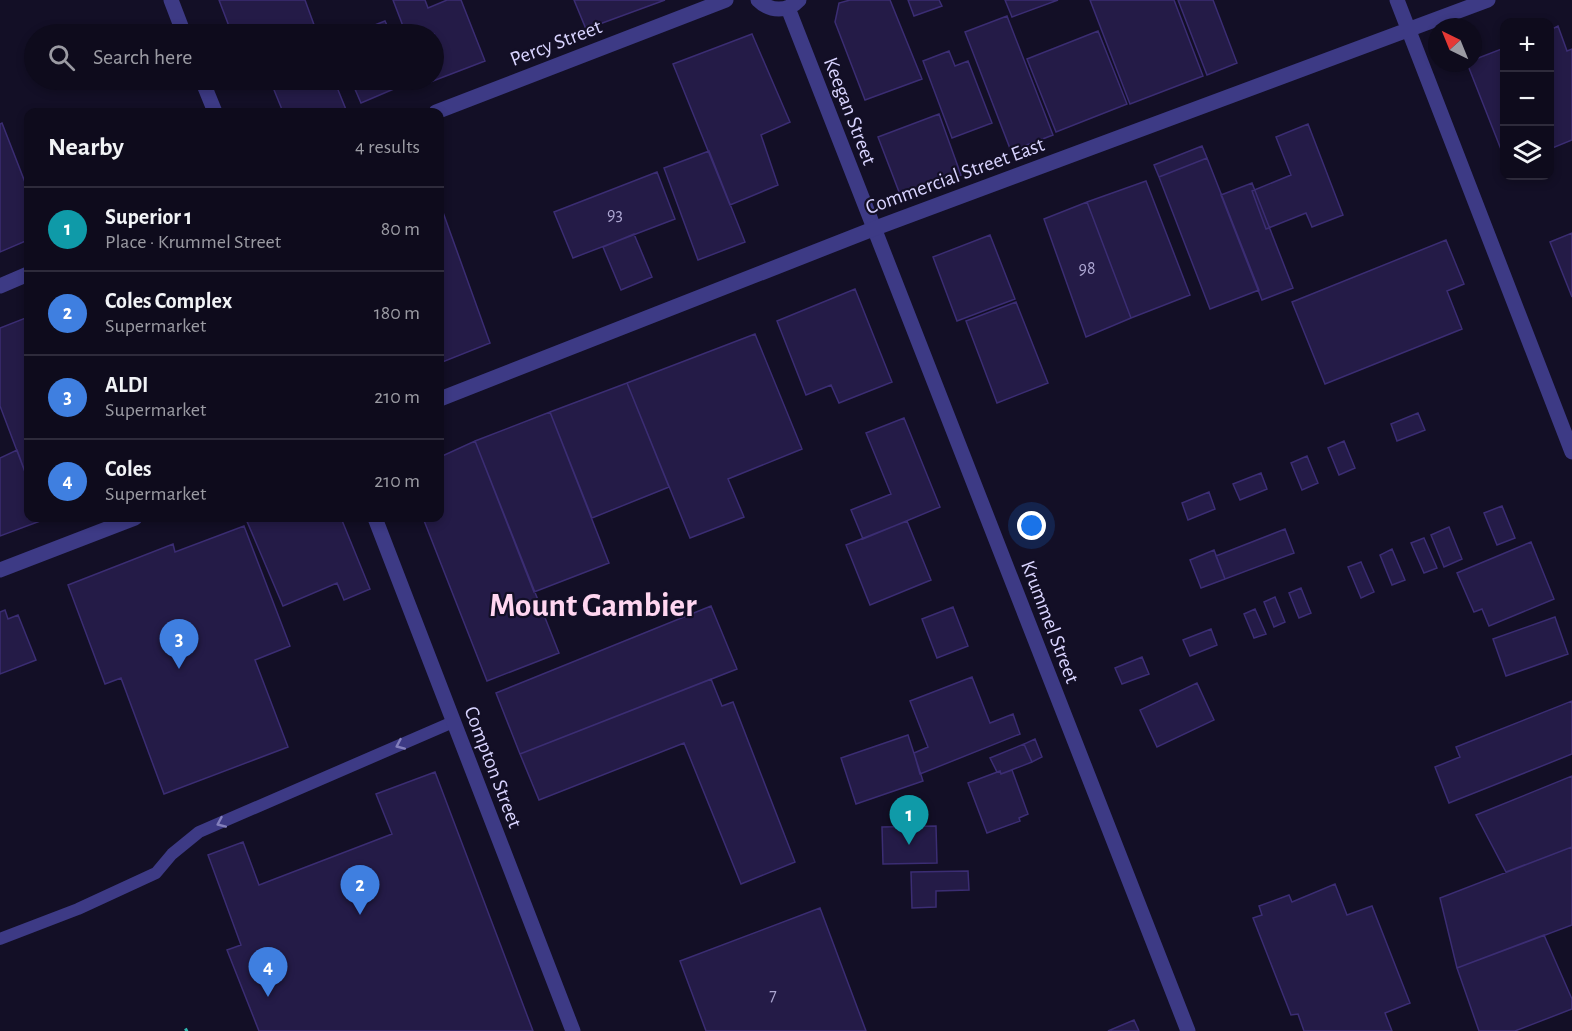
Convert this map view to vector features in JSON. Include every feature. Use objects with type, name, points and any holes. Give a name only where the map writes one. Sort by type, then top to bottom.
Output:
[{"type":"street","points":[[171,0],[180,24]]},
{"type":"street","name":"Percy Street","points":[[444,109],[726,0]]},
{"type":"street","points":[[758,0],[770,8],[794,4]]},
{"type":"street","points":[[1397,0],[1572,452]]},
{"type":"street","name":"Commercial Street East","points":[[444,397],[873,229],[1488,0]]},
{"type":"street","name":"Keegan Street","points":[[794,4],[873,229]]},
{"type":"street","points":[[206,90],[213,108]]},
{"type":"street","name":"Krummel Street","points":[[873,229],[1188,1031]]},
{"type":"street","points":[[0,286],[24,276]]},
{"type":"street","points":[[0,570],[125,522]]},
{"type":"street","name":"Compton Street","points":[[377,522],[573,1031]]},
{"type":"lane","points":[[0,939],[78,909],[156,873],[172,854],[199,832],[453,722]]},
{"type":"building","points":[[219,0],[305,0],[314,24],[228,24]]},
{"type":"building","points":[[393,0],[425,0],[428,8],[447,0],[461,0],[485,61],[444,77],[444,24],[402,24]]},
{"type":"building","points":[[574,0],[665,0],[586,29]]},
{"type":"building","points":[[850,0],[890,0],[922,79],[865,100],[835,22],[839,3]]},
{"type":"building","points":[[908,0],[939,0],[942,6],[914,16]]},
{"type":"building","points":[[1005,0],[1058,0],[1012,17]]},
{"type":"building","points":[[1090,0],[1174,0],[1203,76],[1130,104]]},
{"type":"building","points":[[1178,0],[1213,0],[1237,63],[1207,75]]},
{"type":"building","points":[[1007,16],[1053,135],[1011,151],[965,32]]},
{"type":"building","points":[[1558,26],[1567,51],[1572,49],[1572,140],[1554,147],[1554,72],[1554,28]]},
{"type":"building","points":[[1098,31],[1127,104],[1056,132],[1027,59]]},
{"type":"building","points":[[752,34],[790,122],[761,135],[778,185],[730,205],[673,64]]},
{"type":"building","points":[[1500,50],[1500,147],[1471,72],[1482,72],[1482,57]]},
{"type":"building","points":[[949,51],[955,66],[968,61],[992,123],[952,138],[923,61]]},
{"type":"building","points":[[274,90],[338,90],[345,108],[281,108]]},
{"type":"building","points":[[355,90],[391,90],[361,103]]},
{"type":"building","points":[[939,114],[961,175],[901,197],[878,137]]},
{"type":"building","points":[[2,123],[24,180],[24,242],[0,252],[0,124]]},
{"type":"building","points":[[1308,124],[1343,215],[1312,227],[1306,213],[1266,229],[1252,191],[1291,175],[1276,137]]},
{"type":"building","points":[[1202,146],[1207,158],[1159,177],[1154,165]]},
{"type":"building","points":[[709,151],[745,242],[698,260],[664,168]]},
{"type":"building","points":[[1207,158],[1259,290],[1210,309],[1159,177]]},
{"type":"building","points":[[657,172],[675,219],[573,258],[554,212]]},
{"type":"building","points":[[1146,181],[1190,295],[1131,318],[1087,202]]},
{"type":"building","points":[[1252,183],[1293,288],[1262,300],[1221,195]]},
{"type":"building","points":[[1087,202],[1131,318],[1086,337],[1044,219]]},
{"type":"building","points":[[444,215],[490,343],[444,361]]},
{"type":"building","points":[[1572,233],[1572,297],[1550,242]]},
{"type":"building","points":[[634,234],[652,277],[621,290],[603,247]]},
{"type":"building","points":[[990,235],[1015,299],[957,321],[933,257]]},
{"type":"building","points":[[1446,240],[1464,284],[1447,291],[1462,329],[1325,384],[1292,302]]},
{"type":"building","points":[[855,289],[892,382],[839,403],[831,385],[806,395],[777,321]]},
{"type":"building","points":[[1016,302],[1048,383],[997,403],[966,321]]},
{"type":"building","points":[[24,319],[24,469],[0,406],[0,328]]},
{"type":"building","points":[[755,334],[802,449],[728,479],[744,517],[690,538],[627,383]]},
{"type":"building","points":[[627,383],[669,487],[592,518],[550,412]]},
{"type":"building","points":[[550,412],[609,563],[534,592],[475,441]]},
{"type":"building","points":[[1418,413],[1425,430],[1397,441],[1391,424]]},
{"type":"building","points":[[904,418],[940,507],[863,539],[851,510],[891,494],[866,433]]},
{"type":"building","points":[[475,441],[559,653],[487,681],[425,522],[444,522],[444,455]]},
{"type":"building","points":[[1344,441],[1355,468],[1339,475],[1328,448]]},
{"type":"building","points":[[17,450],[24,469],[24,522],[38,522],[0,536],[0,458]]},
{"type":"building","points":[[1307,456],[1318,483],[1302,490],[1291,463]]},
{"type":"building","points":[[1261,473],[1267,489],[1240,500],[1233,484]]},
{"type":"building","points":[[1209,492],[1215,509],[1188,520],[1182,503]]},
{"type":"building","points":[[1502,506],[1515,538],[1497,545],[1484,513]]},
{"type":"building","points":[[907,521],[931,580],[870,605],[846,545]]},
{"type":"building","points":[[247,522],[343,522],[370,589],[344,600],[337,583],[283,606]]},
{"type":"building","points":[[244,526],[290,646],[255,660],[288,747],[164,794],[121,678],[105,684],[68,585],[173,544],[175,552]]},
{"type":"building","points":[[1449,527],[1462,559],[1444,567],[1431,535]]},
{"type":"building","points":[[1285,529],[1294,553],[1225,579],[1216,556]]},
{"type":"building","points":[[1424,538],[1437,568],[1424,573],[1411,543]]},
{"type":"building","points":[[1531,542],[1554,599],[1489,626],[1482,609],[1474,612],[1457,573]]},
{"type":"building","points":[[1392,549],[1405,580],[1392,585],[1380,555]]},
{"type":"building","points":[[1214,550],[1225,579],[1201,588],[1190,560]]},
{"type":"building","points":[[1361,562],[1374,592],[1361,598],[1348,567]]},
{"type":"building","points":[[1301,588],[1311,613],[1299,618],[1289,593]]},
{"type":"building","points":[[1275,597],[1285,622],[1274,627],[1264,602]]},
{"type":"building","points":[[711,606],[737,669],[520,754],[496,693]]},
{"type":"building","points":[[953,607],[968,646],[937,658],[922,619]]},
{"type":"building","points":[[1255,609],[1266,634],[1254,638],[1244,614]]},
{"type":"building","points":[[5,610],[8,619],[18,615],[36,660],[0,674],[0,612]]},
{"type":"building","points":[[1555,617],[1568,654],[1506,676],[1493,639]]},
{"type":"building","points":[[1211,629],[1217,645],[1190,656],[1183,640]]},
{"type":"building","points":[[1142,657],[1149,674],[1122,684],[1115,668]]},
{"type":"building","points":[[972,677],[990,723],[1013,714],[1020,734],[920,774],[914,753],[928,747],[910,701]]},
{"type":"building","points":[[711,679],[722,706],[733,702],[795,862],[741,884],[684,743],[539,800],[520,754]]},
{"type":"building","points":[[1197,683],[1214,720],[1157,747],[1140,710]]},
{"type":"building","points":[[1572,701],[1572,754],[1449,803],[1435,767],[1460,757],[1456,747]]},
{"type":"building","points":[[908,735],[923,781],[856,804],[841,758]]},
{"type":"building","points":[[1035,739],[1042,757],[1032,762],[1024,744]]},
{"type":"building","points":[[1024,744],[1032,762],[1001,774],[1000,771],[997,772],[990,758]]},
{"type":"building","points":[[1012,770],[1028,814],[1019,818],[1020,821],[987,833],[968,783],[1000,771],[1001,774]]},
{"type":"building","points":[[435,772],[533,1031],[259,1031],[227,950],[241,945],[208,855],[243,842],[259,885],[392,834],[376,794]]},
{"type":"building","points":[[1572,776],[1572,847],[1506,872],[1476,815]]},
{"type":"building","points":[[936,826],[937,863],[883,864],[882,827]]},
{"type":"building","points":[[1572,847],[1572,925],[1457,968],[1440,898]]},
{"type":"building","points":[[968,871],[969,890],[936,891],[936,907],[912,908],[911,872]]},
{"type":"building","points":[[1335,884],[1347,915],[1372,906],[1410,1003],[1385,1013],[1392,1031],[1304,1031],[1298,1014],[1291,1015],[1253,918],[1262,915],[1259,906],[1289,895],[1292,902]]},
{"type":"building","points":[[820,908],[866,1031],[706,1031],[680,961]]},
{"type":"building","points":[[1544,935],[1572,999],[1572,1009],[1515,1031],[1479,1031],[1457,968]]},
{"type":"building","points":[[1134,1020],[1139,1031],[1108,1031]]},
{"type":"place","name":"ALDI","points":[[179,669]]},
{"type":"place","name":"Superior 1","points":[[909,845]]},
{"type":"place","name":"Coles Complex","points":[[360,915]]},
{"type":"place","name":"Coles","points":[[268,997]]},
{"type":"district","name":"Mount Gambier","points":[[593,606]]}]
